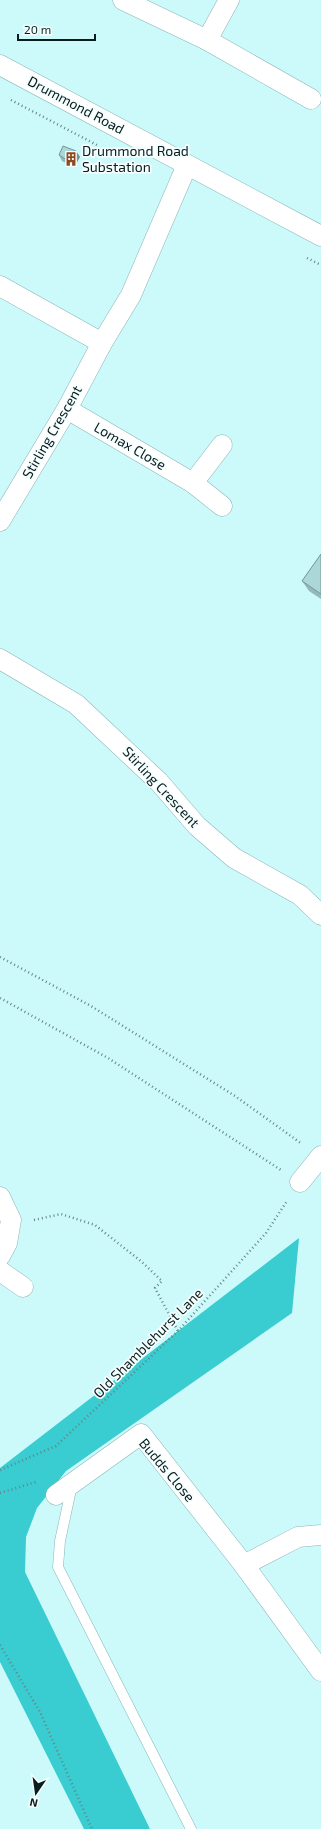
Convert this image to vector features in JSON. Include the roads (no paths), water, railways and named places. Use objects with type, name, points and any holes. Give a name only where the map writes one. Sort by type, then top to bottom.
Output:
[{"type":"street","points":[[123,0],[207,40],[311,100]]},
{"type":"street","points":[[207,40],[229,0]]},
{"type":"street","name":"Drummond Road","points":[[0,65],[321,236]]},
{"type":"street","name":"Stirling Crescent","points":[[0,521],[67,409],[102,342],[131,295],[187,165]]},
{"type":"street","points":[[0,286],[102,342]]},
{"type":"street","name":"Lomax Close","points":[[67,409],[193,483],[222,506]]},
{"type":"street","points":[[193,483],[222,445]]},
{"type":"street","name":"Stirling Crescent","points":[[0,659],[76,704],[159,782],[197,826],[234,858],[300,895],[321,915]]},
{"type":"street","points":[[300,1182],[320,1157]]},
{"type":"street","points":[[0,1197],[11,1220],[7,1243],[0,1256]]},
{"type":"street","points":[[0,1270],[23,1287]]},
{"type":"street","name":"Budds Close","points":[[56,1495],[141,1434],[244,1565]]},
{"type":"street","points":[[321,1535],[298,1537],[244,1565],[321,1671]]},
{"type":"lane","points":[[72,1484],[60,1541],[58,1567],[191,1829]]},
{"type":"place","name":"Drummond Road Substation","points":[[71,159]]}]
